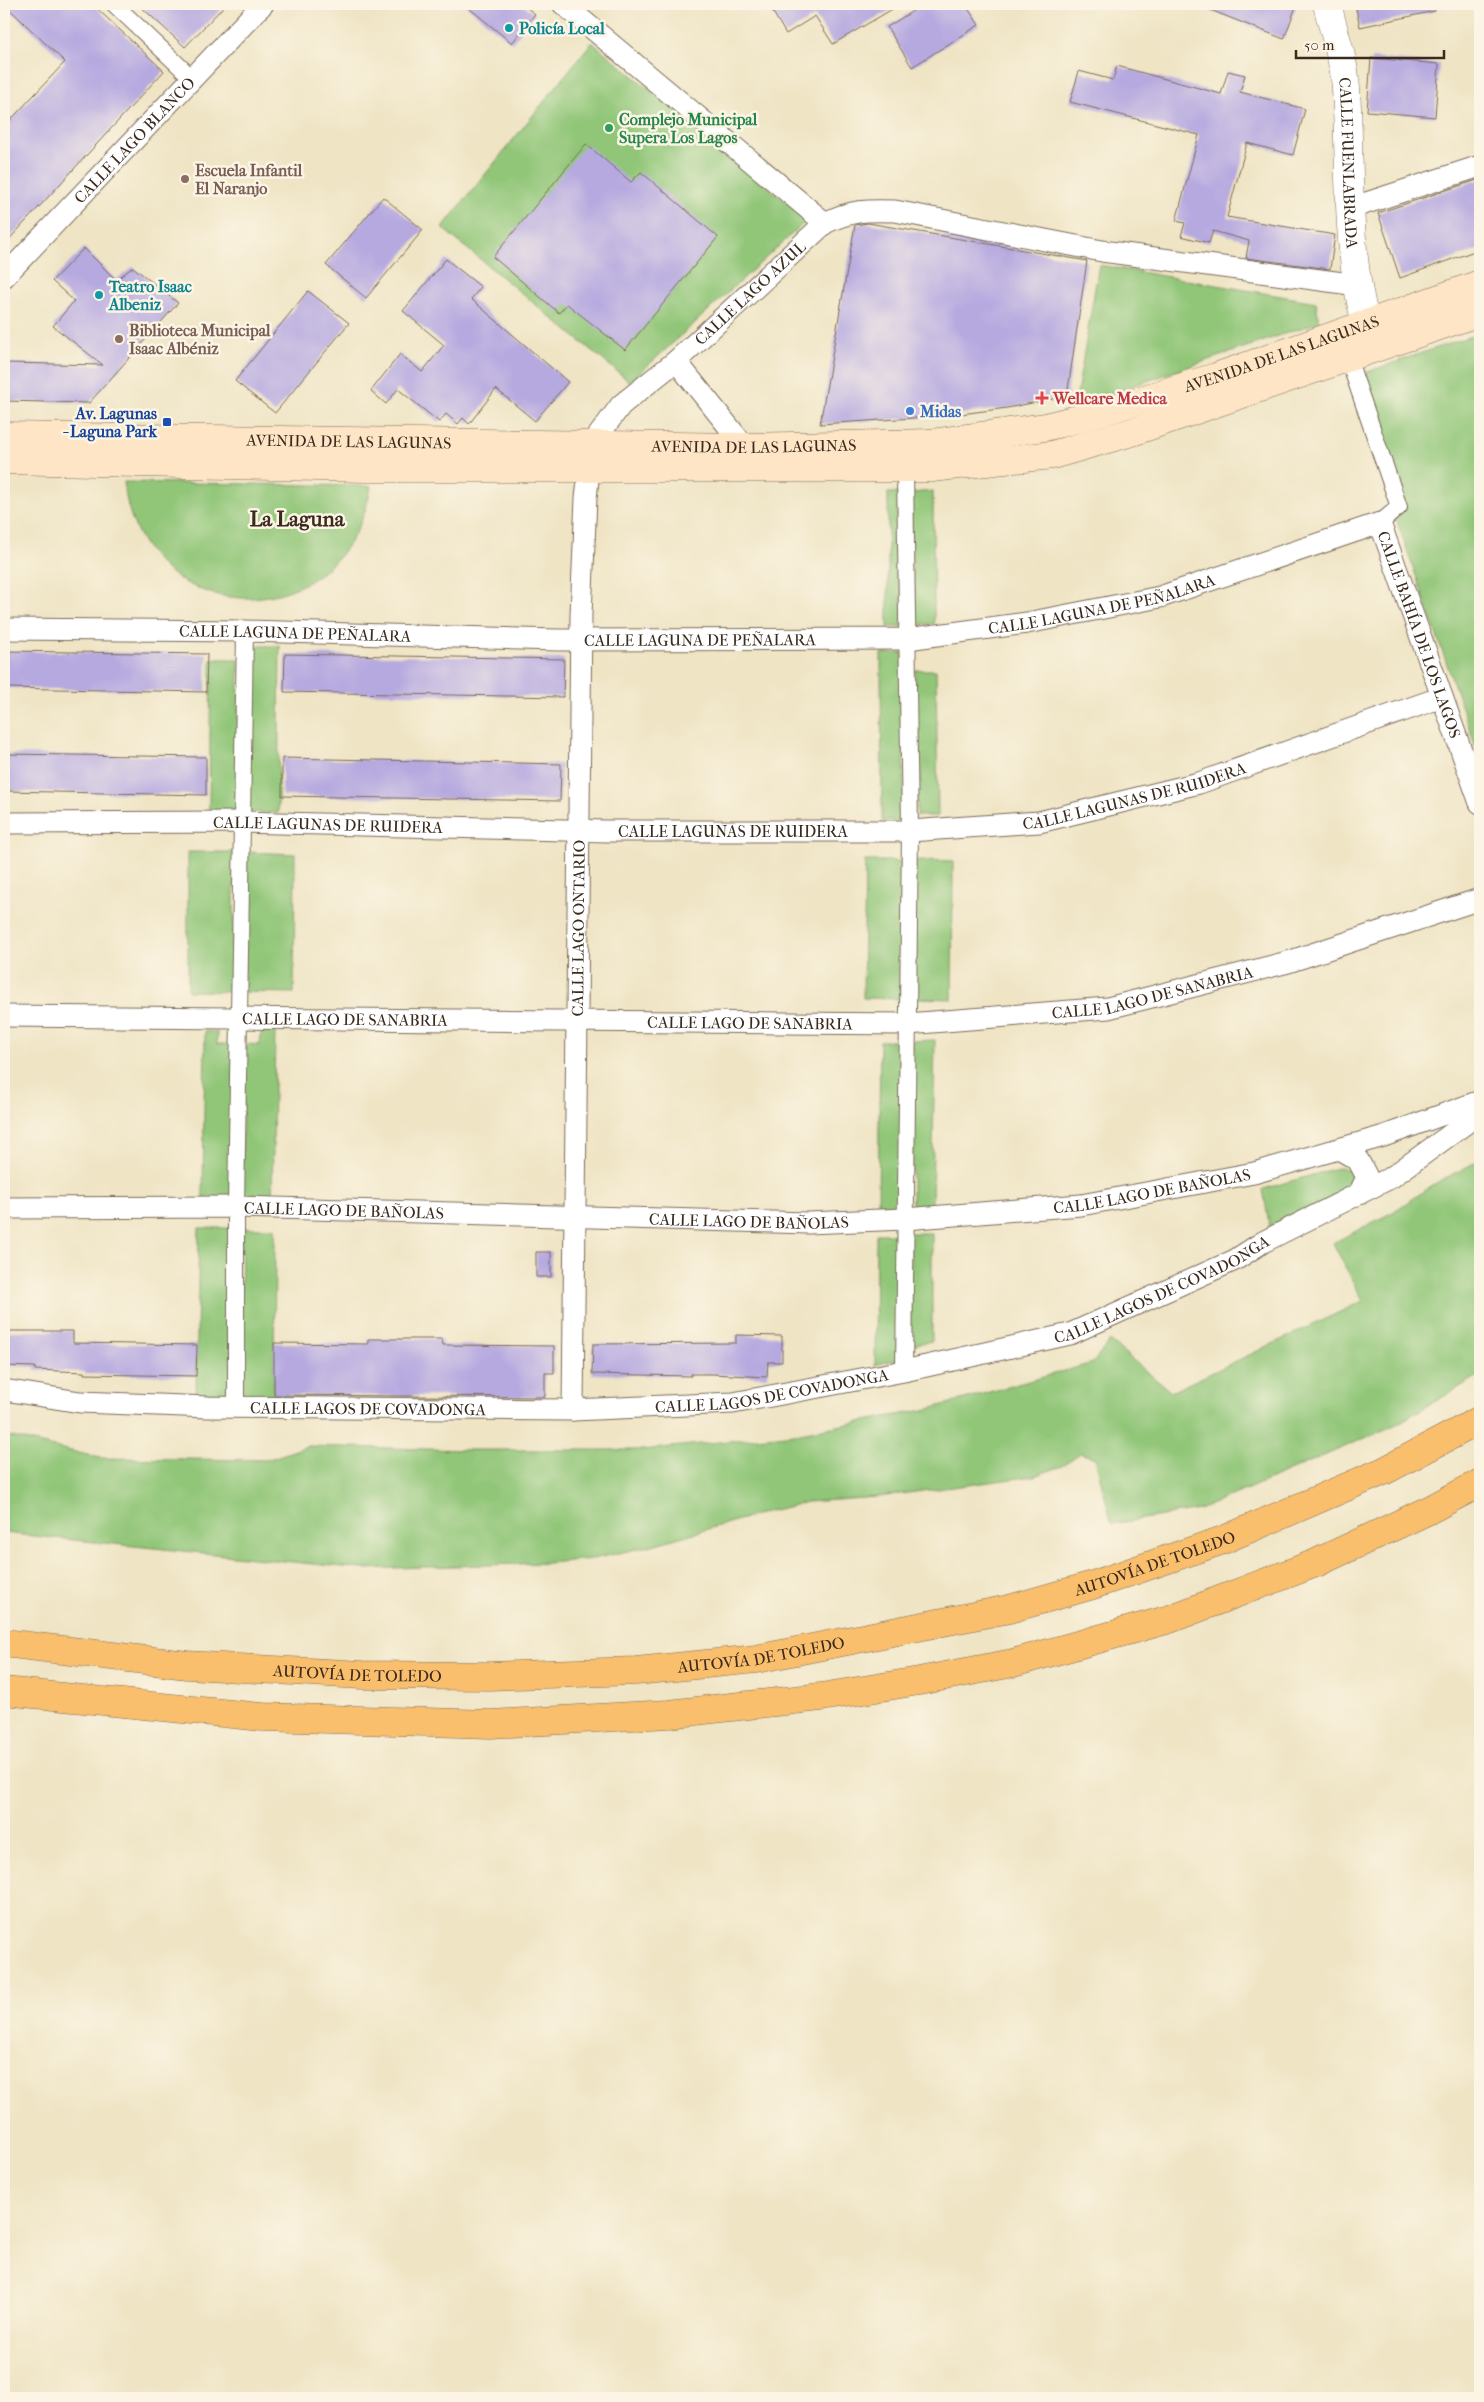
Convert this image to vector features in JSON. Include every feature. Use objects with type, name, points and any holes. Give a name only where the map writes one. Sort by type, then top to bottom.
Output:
[{"type":"highway","name":"AUTOVÍA DE TOLEDO","points":[[4,1643],[187,1665],[362,1675],[490,1676],[617,1671],[756,1659],[1009,1609],[1092,1585],[1241,1532],[1384,1471],[1480,1420]]},
{"type":"highway","points":[[4,1691],[262,1717],[490,1724],[669,1714],[821,1696],[919,1682],[1013,1663],[1170,1619],[1316,1563],[1429,1510],[1480,1483]]},
{"type":"main road","name":"AVENIDA DE LAS LAGUNAS","points":[[4,460],[366,468],[745,447],[931,443],[1045,428],[1216,376],[1480,284]]},
{"type":"main road","name":"AVENIDA DE LAS LAGUNAS","points":[[4,436],[590,456],[905,470],[1052,455],[1132,432],[1480,312]]},
{"type":"street","points":[[114,4],[192,78]]},
{"type":"street","name":"CALLE LAGO BLANCO","points":[[4,277],[263,4]]},
{"type":"street","points":[[563,4],[825,223]]},
{"type":"street","name":"CALLE FUENLABRADA","points":[[1327,4],[1346,87],[1348,209],[1358,285],[1366,323]]},
{"type":"street","points":[[1348,209],[1480,166]]},
{"type":"street","name":"CALLE LAGO AZUL","points":[[590,456],[621,405],[676,362],[825,223],[840,215],[862,209],[896,211],[1102,251],[1358,285]]},
{"type":"street","points":[[1348,358],[1399,507],[1380,523]]},
{"type":"street","points":[[676,362],[745,447]]},
{"type":"street","name":"CALLE LAGO ONTARIO","points":[[573,1410],[578,831],[582,638],[590,456]]},
{"type":"street","points":[[904,1371],[910,831],[905,470]]},
{"type":"street","name":"CALLE LAGUNA DE PEÑALARA","points":[[4,629],[244,631],[557,640],[582,638],[907,639],[1026,623],[1160,597],[1380,523]]},
{"type":"street","name":"CALLE BAHÍA DE LOS LAGOS","points":[[1380,523],[1480,803]]},
{"type":"street","points":[[236,1408],[236,1207],[244,631]]},
{"type":"street","name":"CALLE LAGUNAS DE RUIDERA","points":[[4,823],[242,822],[578,831],[910,831],[1039,822],[1188,786],[1442,697]]},
{"type":"street","name":"CALLE LAGO DE SANABRIA","points":[[4,1016],[907,1024],[1108,1008],[1288,962],[1480,899]]},
{"type":"street","name":"CALLE LAGO DE BAÑOLAS","points":[[4,1208],[236,1207],[808,1223],[905,1219],[1081,1205],[1254,1172],[1384,1136],[1480,1101]]},
{"type":"street","name":"CALLE LAGOS DE COVADONGA","points":[[4,1390],[80,1402],[236,1408],[573,1410],[733,1403],[904,1371],[1070,1334],[1235,1260],[1263,1242],[1392,1177],[1480,1113]]},
{"type":"street","points":[[1339,1149],[1358,1160],[1367,1177],[1359,1194]]},
{"type":"green space","name":"Complejo Municipal Supera Los Lagos","points":[[592,42],[801,214],[804,223],[630,382],[442,228]]},
{"type":"green space","points":[[1099,265],[1316,302],[1319,322],[1118,391],[1076,400]]},
{"type":"green space","points":[[1480,333],[1480,759],[1393,510],[1358,375]]},
{"type":"green space","points":[[124,482],[371,486],[354,536],[324,571],[286,592],[243,598],[202,590],[165,568],[138,532]]},
{"type":"green space","points":[[933,491],[934,624],[913,624],[911,493]]},
{"type":"green space","points":[[888,493],[902,493],[902,627],[888,627]]},
{"type":"green space","points":[[249,646],[280,646],[278,813],[248,812]]},
{"type":"green space","points":[[903,653],[904,821],[882,821],[881,654]]},
{"type":"green space","points":[[211,659],[239,659],[238,812],[209,811]]},
{"type":"green space","points":[[915,670],[936,670],[938,816],[917,816]]},
{"type":"green space","points":[[188,852],[234,852],[234,992],[188,991]]},
{"type":"green space","points":[[247,852],[295,854],[294,993],[244,992]]},
{"type":"green space","points":[[913,860],[953,861],[952,999],[912,998]]},
{"type":"green space","points":[[865,861],[904,861],[903,999],[863,998]]},
{"type":"green space","points":[[205,1031],[217,1032],[217,1044],[234,1044],[232,1198],[203,1197]]},
{"type":"green space","points":[[261,1032],[275,1032],[272,1198],[242,1198],[243,1044],[260,1045]]},
{"type":"green space","points":[[935,1040],[932,1204],[912,1206],[912,1041]]},
{"type":"green space","points":[[880,1041],[902,1041],[900,1208],[878,1207]]},
{"type":"green space","points":[[1480,1160],[1480,1375],[1395,1425],[1199,1510],[1112,1524],[1095,1458],[1080,1453],[1062,1466],[1034,1476],[878,1497],[807,1502],[649,1546],[593,1559],[546,1563],[363,1569],[4,1533],[4,1435],[100,1458],[266,1460],[308,1446],[468,1450],[643,1450],[795,1434],[929,1409],[1093,1363],[1110,1341],[1171,1392],[1363,1301],[1333,1243],[1393,1212],[1436,1183]]},
{"type":"green space","points":[[1341,1167],[1351,1171],[1354,1179],[1352,1187],[1270,1230],[1263,1189]]},
{"type":"green space","points":[[199,1228],[233,1228],[230,1394],[196,1394]]},
{"type":"green space","points":[[242,1228],[275,1228],[274,1395],[240,1394]]},
{"type":"green space","points":[[910,1233],[932,1233],[932,1341],[911,1345]]},
{"type":"green space","points":[[876,1234],[900,1234],[899,1359],[875,1365]]},
{"type":"building","points":[[4,4],[92,4],[164,71],[4,245],[4,127],[65,62]]},
{"type":"building","points":[[138,4],[226,4],[185,47]]},
{"type":"building","name":"Policía Local","points":[[464,4],[522,4],[535,14],[512,43]]},
{"type":"building","points":[[768,4],[901,4],[833,44],[815,16],[786,34]]},
{"type":"building","points":[[924,4],[965,4],[979,25],[912,67],[887,27]]},
{"type":"building","points":[[1195,4],[1297,4],[1284,39]]},
{"type":"building","points":[[1355,4],[1434,4],[1435,11],[1360,27]]},
{"type":"building","points":[[1371,58],[1439,64],[1435,117],[1367,111]]},
{"type":"building","points":[[1117,66],[1221,94],[1228,71],[1245,75],[1240,92],[1305,109],[1293,155],[1247,143],[1227,217],[1335,235],[1330,269],[1246,258],[1249,241],[1213,231],[1209,243],[1181,236],[1185,223],[1176,221],[1199,135],[1070,102],[1079,71],[1113,80]]},
{"type":"building","points":[[586,144],[631,182],[641,172],[718,237],[625,350],[567,304],[559,313],[493,257]]},
{"type":"building","points":[[1480,179],[1480,249],[1400,278],[1378,213]]},
{"type":"building","points":[[383,197],[423,230],[366,298],[326,265]]},
{"type":"building","points":[[868,223],[1087,261],[1067,396],[1007,408],[945,416],[820,424],[855,225]]},
{"type":"building","points":[[84,248],[116,280],[133,267],[178,303],[89,403],[4,401],[4,363],[103,365],[53,326],[74,301],[52,281]]},
{"type":"building","points":[[446,259],[481,287],[471,299],[568,382],[535,421],[496,389],[469,424],[463,418],[458,424],[446,414],[439,422],[398,389],[386,404],[371,391],[400,354],[422,372],[444,345],[403,311]]},
{"type":"building","points":[[308,291],[349,323],[275,413],[235,381]]},
{"type":"building","points":[[4,651],[207,654],[206,692],[4,688]]},
{"type":"building","points":[[285,654],[564,659],[563,697],[284,692]]},
{"type":"building","points":[[4,754],[206,757],[206,795],[4,791]]},
{"type":"building","points":[[282,758],[561,764],[560,801],[282,796]]},
{"type":"building","points":[[536,1252],[551,1252],[551,1277],[536,1277]]},
{"type":"building","points":[[4,1331],[73,1331],[73,1343],[197,1345],[196,1376],[84,1374],[84,1372],[35,1370],[35,1367],[4,1366]]},
{"type":"building","points":[[736,1335],[782,1336],[782,1362],[768,1362],[767,1377],[712,1374],[691,1374],[691,1376],[592,1374],[593,1344],[736,1343]]},
{"type":"building","points":[[368,1339],[442,1339],[443,1345],[554,1346],[554,1373],[545,1373],[545,1397],[274,1395],[274,1343],[368,1344]]},
{"type":"place","name":"Policía Local","points":[[509,28]]},
{"type":"place","name":"Complejo Municipal Supera Los Lagos","points":[[609,128]]},
{"type":"place","name":"Escuela Infantil El Naranjo","points":[[185,179]]},
{"type":"place","name":"Teatro Isaac Albeniz","points":[[99,295]]},
{"type":"place","name":"Biblioteca Municipal Isaac Albéniz","points":[[119,339]]},
{"type":"place","name":"Wellcare Medica","points":[[1042,398]]},
{"type":"place","name":"Midas","points":[[910,411]]},
{"type":"place","name":"Av. Lagunas - Laguna Park","points":[[167,422]]},
{"type":"district","name":"La Laguna","points":[[297,519]]}]
